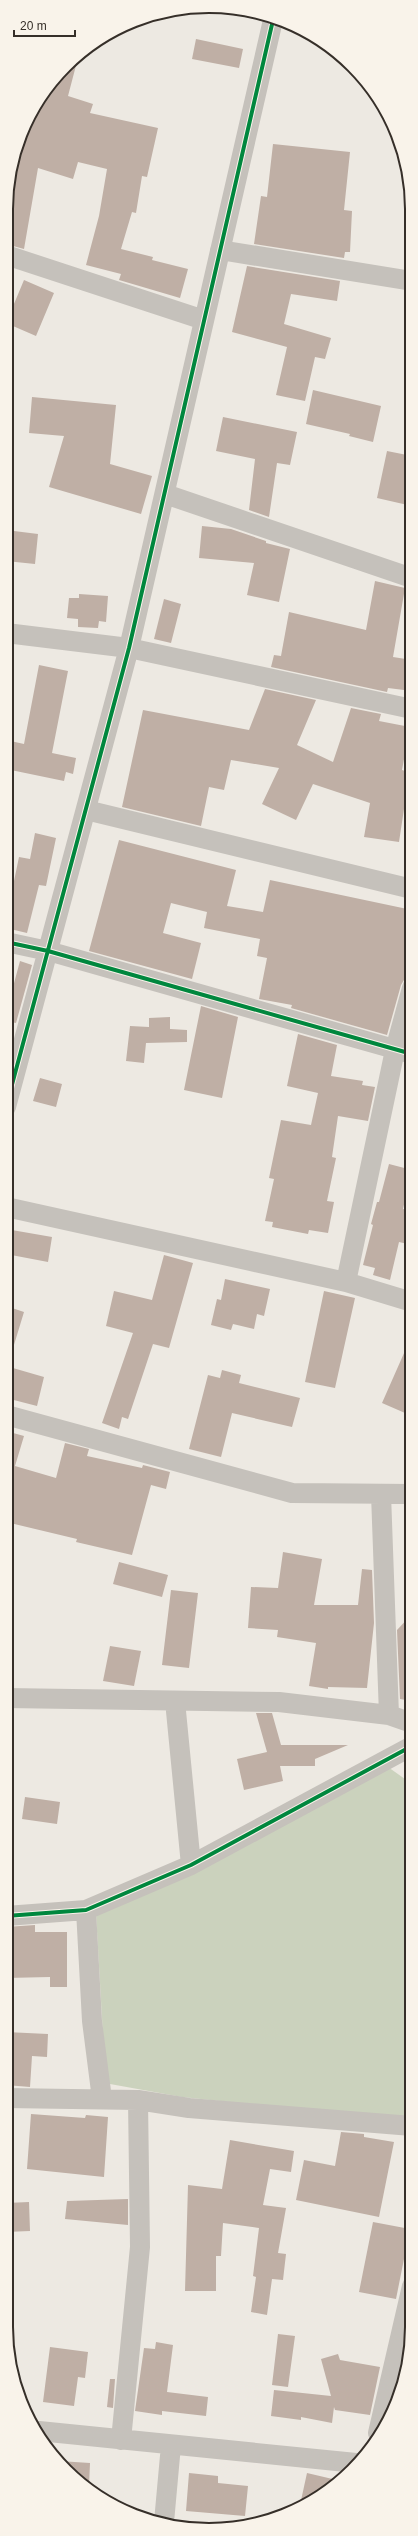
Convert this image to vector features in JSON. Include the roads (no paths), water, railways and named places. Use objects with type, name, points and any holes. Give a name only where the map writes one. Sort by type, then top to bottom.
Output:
[{"type":"street","points":[[13,1081],[129,648],[272,23]]},
{"type":"street","points":[[220,250],[405,280]]},
{"type":"street","points":[[13,257],[204,320]]},
{"type":"street","points":[[165,494],[405,576]]},
{"type":"street","points":[[13,634],[129,648],[405,707]]},
{"type":"street","points":[[86,810],[405,887]]},
{"type":"street","points":[[13,944],[48,951],[403,1052]]},
{"type":"street","points":[[346,1282],[403,1052],[405,1038]]},
{"type":"street","points":[[13,1209],[346,1282],[405,1300]]},
{"type":"street","points":[[13,1417],[292,1492],[405,1494]]},
{"type":"street","points":[[381,1494],[389,1715]]},
{"type":"street","points":[[13,1698],[279,1702],[389,1715],[405,1721]]},
{"type":"street","points":[[175,1701],[191,1865]]},
{"type":"street","points":[[13,1915],[86,1910],[191,1865],[405,1750]]},
{"type":"street","points":[[86,1910],[92,2021],[102,2100]]},
{"type":"street","points":[[13,2098],[138,2100],[189,2108],[405,2125]]},
{"type":"street","points":[[121,2440],[140,2247],[138,2100]]},
{"type":"street","points":[[380,2422],[405,2316]]},
{"type":"street","points":[[43,2431],[351,2462]]},
{"type":"street","points":[[164,2517],[171,2445]]}]
